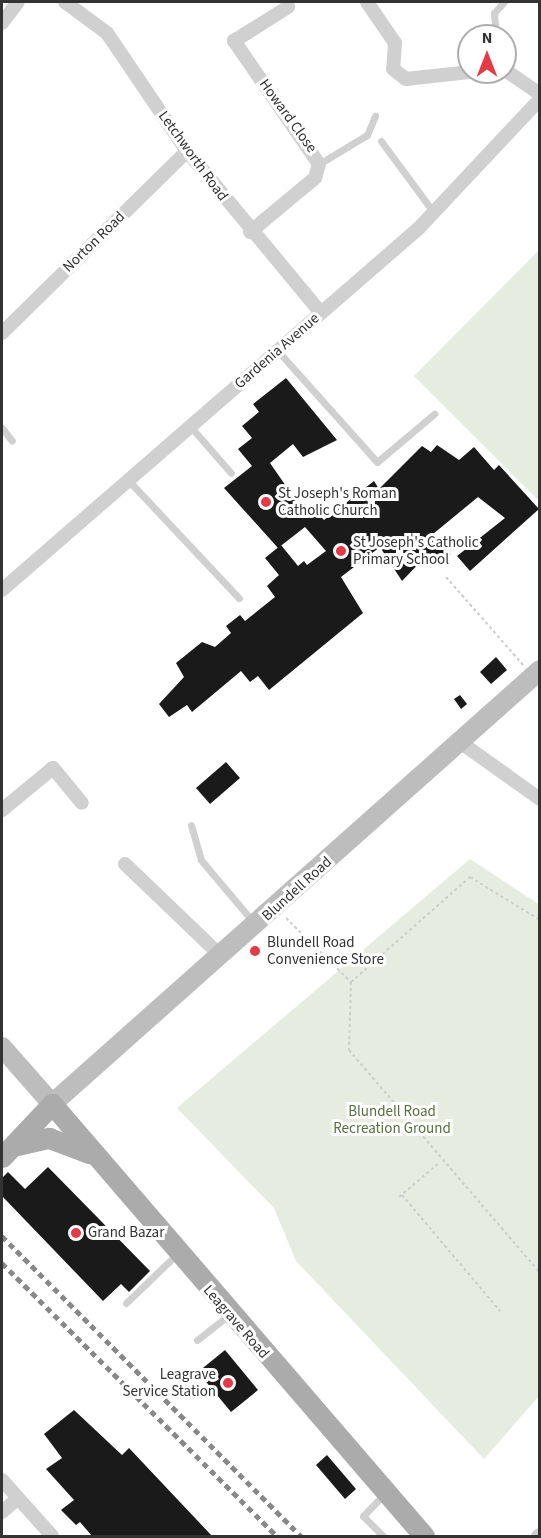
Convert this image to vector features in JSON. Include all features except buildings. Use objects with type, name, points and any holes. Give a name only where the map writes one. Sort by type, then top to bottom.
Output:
[{"type":"main road","points":[[6,1152],[52,1104]]},
{"type":"main road","name":"Leagrave Road","points":[[52,1104],[384,1494],[424,1536]]},
{"type":"main road","points":[[6,1152],[49,1138],[95,1156]]},
{"type":"street","points":[[2,23],[18,2]]},
{"type":"street","name":"Letchworth Road","points":[[65,2],[107,33],[187,151],[250,232],[321,313]]},
{"type":"street","points":[[367,2],[395,43],[393,69],[406,79],[457,73]]},
{"type":"street","name":"Howard Close","points":[[250,232],[315,178],[319,164],[234,41],[288,7]]},
{"type":"street","points":[[517,78],[540,94]]},
{"type":"street","name":"Gardenia Avenue","points":[[2,590],[434,213],[540,99]]},
{"type":"street","name":"Norton Road","points":[[2,333],[187,151]]},
{"type":"street","name":"Blundell Road","points":[[52,1104],[256,925],[536,673]]},
{"type":"street","points":[[460,742],[540,799]]},
{"type":"street","points":[[2,810],[53,768],[82,803]]},
{"type":"street","points":[[126,864],[221,956]]},
{"type":"street","points":[[2,1047],[52,1104]]},
{"type":"street","points":[[2,1480],[52,1536]]},
{"type":"street","points":[[2,1512],[18,1498]]},
{"type":"lane","points":[[495,24],[494,13],[504,2]]},
{"type":"lane","points":[[319,164],[367,135],[375,116]]},
{"type":"lane","points":[[381,141],[434,213]]},
{"type":"lane","points":[[277,350],[377,462],[434,414]]},
{"type":"lane","points":[[190,426],[231,473]]},
{"type":"lane","points":[[2,428],[12,441]]},
{"type":"lane","points":[[128,480],[239,598]]},
{"type":"lane","points":[[191,825],[201,860],[256,925]]},
{"type":"lane","points":[[126,1303],[177,1252]]},
{"type":"lane","points":[[197,1340],[230,1314]]},
{"type":"lane","points":[[383,1536],[363,1516],[384,1494]]},
{"type":"path","points":[[446,577],[536,673]]},
{"type":"path","points":[[351,982],[470,878],[540,920]]},
{"type":"path","points":[[279,918],[284,915],[351,982],[349,1050],[441,1161],[540,1273]]},
{"type":"path","points":[[441,1161],[401,1196],[500,1311]]},
{"type":"green space","points":[[539,250],[539,501],[414,376]]},
{"type":"green space","name":"Blundell Road Recreation Ground","points":[[470,859],[540,905],[539,1396],[484,1459],[296,1261],[274,1208],[177,1108]]},
{"type":"railway","points":[[2,1236],[301,1536]]},
{"type":"railway","points":[[2,1263],[277,1536]]},
{"type":"place","name":"St Joseph's Roman Catholic Church","points":[[266,502]]},
{"type":"place","name":"St Joseph's Catholic Primary School","points":[[341,551]]},
{"type":"place","name":"Blundell Road Convenience Store","points":[[255,951]]},
{"type":"place","name":"Grand Bazar","points":[[76,1233]]},
{"type":"place","name":"Leagrave Service Station","points":[[228,1383]]}]
